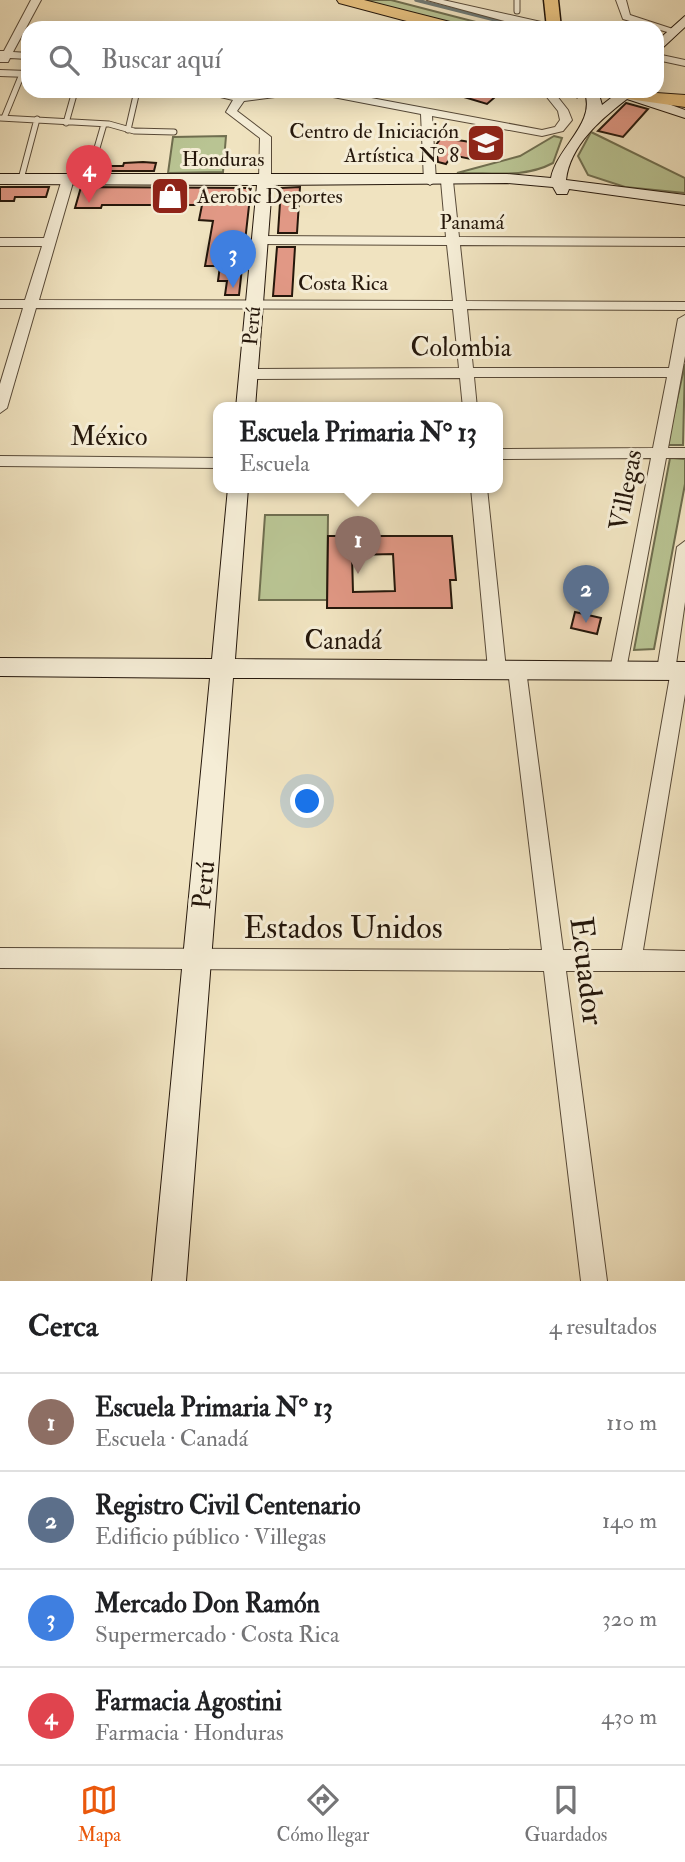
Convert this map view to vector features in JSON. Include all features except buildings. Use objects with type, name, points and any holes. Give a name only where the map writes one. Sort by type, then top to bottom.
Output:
[{"type":"highway","points":[[322,0],[402,21]]},
{"type":"highway","points":[[345,0],[425,21]]},
{"type":"highway","points":[[664,94],[685,101]]},
{"type":"main road","points":[[551,0],[553,21]]},
{"type":"main road","points":[[677,35],[685,20]]},
{"type":"main road","points":[[590,123],[596,102],[594,98]]},
{"type":"main road","points":[[562,186],[575,139],[590,123],[632,98]]},
{"type":"main road","points":[[646,98],[646,103],[685,114]]},
{"type":"main road","points":[[505,178],[540,174],[567,161]]},
{"type":"main road","points":[[567,161],[588,180],[621,190]]},
{"type":"main road","name":"Honduras","points":[[0,178],[447,181],[621,190],[678,200]]},
{"type":"main road","name":"Honduras","points":[[447,181],[505,178],[638,199],[678,200]]},
{"type":"main road","name":"Perú","points":[[246,402],[265,180]]},
{"type":"main road","name":"Perú","points":[[169,1281],[238,493]]},
{"type":"main road","name":"Canadá","points":[[0,667],[677,670]]},
{"type":"street","points":[[24,21],[36,0]]},
{"type":"street","points":[[432,0],[515,21]]},
{"type":"street","points":[[621,0],[623,13],[635,21]]},
{"type":"street","points":[[4,56],[21,26]]},
{"type":"street","points":[[664,59],[685,64]]},
{"type":"street","points":[[0,73],[21,74]]},
{"type":"street","name":"Perú","points":[[240,98],[231,112],[265,138],[265,180]]},
{"type":"street","points":[[354,98],[529,132],[549,132],[562,127],[566,117],[552,98]]},
{"type":"street","points":[[426,112],[430,181]]},
{"type":"street","points":[[0,408],[68,179]]},
{"type":"street","points":[[447,181],[469,402]]},
{"type":"street","name":"Panamá","points":[[260,240],[685,242]]},
{"type":"street","points":[[0,242],[49,242]]},
{"type":"street","name":"Costa Rica","points":[[0,304],[685,306]]},
{"type":"street","name":"Villegas","points":[[619,670],[685,319]]},
{"type":"street","name":"Colombia","points":[[248,374],[675,372]]},
{"type":"street","points":[[503,454],[685,453]]},
{"type":"street","name":"México","points":[[0,461],[213,463]]},
{"type":"street","name":"Ecuador","points":[[480,493],[554,961],[594,1281]]},
{"type":"street","points":[[631,961],[677,670],[685,547]]},
{"type":"street","name":"Estados Unidos","points":[[0,958],[685,961]]},
{"type":"lane","points":[[517,0],[517,11]]},
{"type":"lane","points":[[21,82],[2,118],[104,124],[128,130],[174,132]]},
{"type":"lane","points":[[66,123],[73,98]]},
{"type":"lane","points":[[128,130],[135,98]]},
{"type":"lane","points":[[21,179],[37,119]]},
{"type":"lane","points":[[88,179],[104,124]]},
{"type":"green space","points":[[359,0],[391,0],[472,21],[440,21]]},
{"type":"green space","points":[[591,132],[685,178],[685,193],[625,187],[588,175],[578,156]]},
{"type":"green space","points":[[226,136],[223,172],[168,173],[173,137]]},
{"type":"green space","points":[[554,136],[562,138],[553,163],[542,168],[506,174],[457,173],[520,156]]},
{"type":"green space","points":[[685,364],[683,445],[667,445]]},
{"type":"green space","points":[[670,458],[685,459],[685,484],[654,649],[634,650]]},
{"type":"green space","points":[[265,515],[328,515],[327,600],[259,600]]},
{"type":"waterway","points":[[416,0],[499,21]]},
{"type":"place","name":"Centro de Iniciación Artística N° 8","points":[[486,143]]},
{"type":"place","name":"Aerobic Deportes","points":[[170,196]]},
{"type":"place","name":"Farmacia Agostini","points":[[89,203]]},
{"type":"place","name":"Mercado Don Ramón","points":[[233,288]]},
{"type":"place","name":"Escuela Primaria N° 13","points":[[358,574]]},
{"type":"place","name":"Registro Civil Centenario","points":[[586,623]]}]
